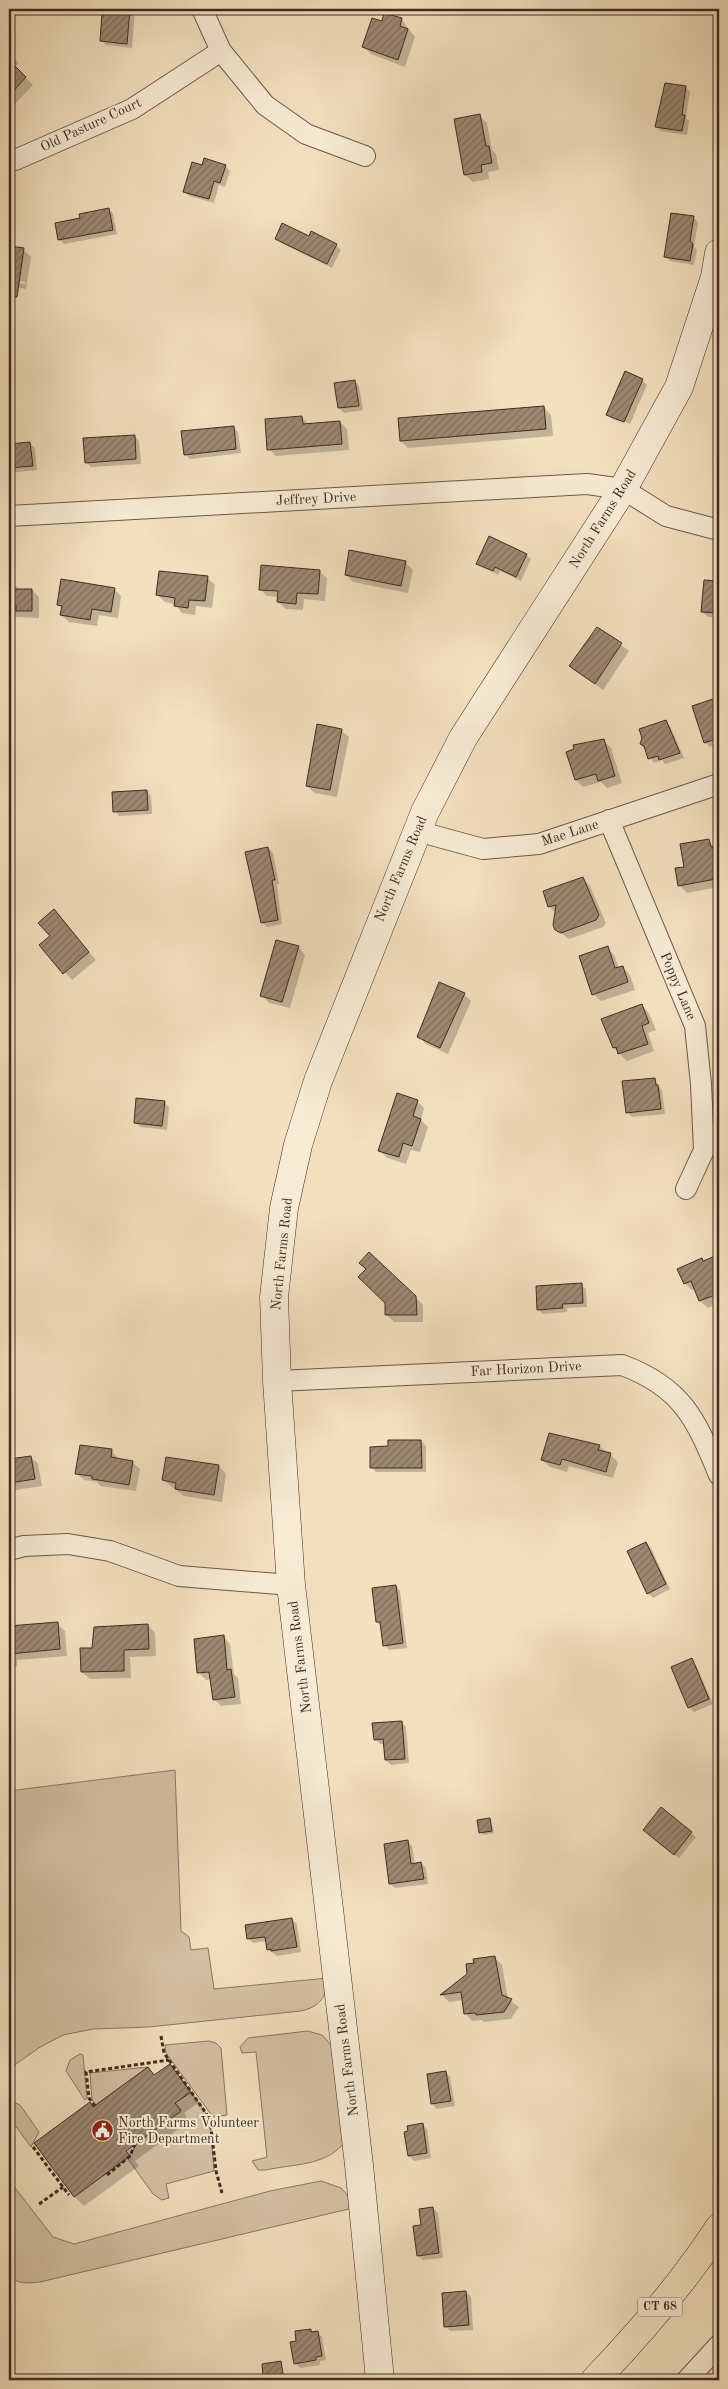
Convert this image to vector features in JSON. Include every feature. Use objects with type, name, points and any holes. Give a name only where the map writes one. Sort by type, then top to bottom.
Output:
[{"type":"main road","name":"North Farms Road","points":[[380,2380],[359,2165],[291,1585],[277,1381],[274,1297],[284,1208],[298,1145],[318,1081],[417,831],[463,738],[624,490],[679,387],[715,277],[719,254]]},
{"type":"main road","name":"CT 68","points":[[595,2380],[630,2343],[705,2250],[719,2228]]},
{"type":"street","points":[[202,9],[221,51],[265,105],[306,134],[365,156]]},
{"type":"street","name":"Old Pasture Court","points":[[9,161],[132,110],[221,51]]},
{"type":"street","name":"Jeffrey Drive","points":[[9,516],[587,484],[624,490]]},
{"type":"street","points":[[624,490],[666,516],[719,530]]},
{"type":"street","name":"Mae Lane","points":[[417,831],[483,849],[540,844],[719,784]]},
{"type":"street","name":"Poppy Lane","points":[[609,820],[695,1026],[701,1084],[704,1150],[686,1189]]},
{"type":"street","name":"Far Horizon Drive","points":[[277,1381],[622,1365],[653,1378],[679,1399],[695,1422],[719,1475]]},
{"type":"street","points":[[9,1550],[24,1546],[68,1544],[110,1551],[179,1576],[291,1585]]},
{"type":"street","points":[[686,2380],[719,2345]]},
{"type":"path","points":[[161,2036],[164,2053],[210,2119],[216,2171],[222,2193]]},
{"type":"path","points":[[94,2106],[89,2098],[86,2072],[169,2060]]},
{"type":"path","points":[[107,2174],[130,2156],[135,2144]]},
{"type":"path","points":[[33,2147],[69,2195]]},
{"type":"path","points":[[40,2204],[63,2187]]},
{"type":"shaded area","points":[[175,1770],[181,1931],[189,1937],[191,1950],[208,1948],[214,1989],[328,1978],[324,1995],[318,2004],[301,2011],[149,2027],[93,2029],[63,2035],[40,2047],[9,2069],[9,1791]]},
{"type":"shaded area","points":[[308,2031],[322,2035],[335,2049],[343,2144],[336,2151],[318,2160],[258,2170],[252,2161],[267,2157],[256,2052],[242,2053],[240,2047],[248,2038]]},
{"type":"shaded area","points":[[209,2041],[216,2043],[221,2048],[227,2115],[213,2117],[166,2053],[165,2045]]},
{"type":"shaded area","points":[[80,2054],[83,2055],[87,2098],[85,2100],[66,2071],[70,2060]]},
{"type":"shaded area","points":[[148,2067],[96,2105],[92,2100],[90,2073]]},
{"type":"shaded area","points":[[191,2092],[210,2119],[214,2171],[166,2184],[169,2198],[162,2200],[153,2194],[128,2159],[138,2142],[181,2110],[175,2103]]},
{"type":"shaded area","points":[[9,2100],[20,2105],[39,2132],[31,2147],[9,2117]]},
{"type":"shaded area","points":[[9,2180],[53,2237],[74,2244],[270,2191],[321,2181],[341,2188],[350,2198],[353,2208],[40,2282],[23,2283],[9,2275]]},
{"type":"building","points":[[110,9],[130,9],[127,44],[100,41],[102,13],[110,14]]},
{"type":"building","points":[[384,13],[402,18],[400,26],[408,29],[398,60],[362,47],[372,18],[382,21]]},
{"type":"building","points":[[9,60],[26,77],[9,96]]},
{"type":"building","points":[[665,83],[686,86],[682,115],[685,115],[682,131],[655,127]]},
{"type":"building","points":[[480,114],[486,146],[489,146],[492,163],[481,165],[482,172],[464,175],[454,119]]},
{"type":"building","points":[[204,158],[226,165],[220,183],[214,181],[209,199],[183,192],[192,162],[202,165]]},
{"type":"building","points":[[109,208],[113,230],[58,240],[55,223],[80,218],[79,214]]},
{"type":"building","points":[[671,213],[694,216],[690,241],[693,244],[690,261],[664,257]]},
{"type":"building","points":[[282,223],[309,236],[311,231],[337,244],[327,264],[275,239]]},
{"type":"building","points":[[9,246],[24,248],[17,297],[9,296]]},
{"type":"building","points":[[625,371],[643,379],[624,422],[606,415]]},
{"type":"building","points":[[355,380],[359,406],[338,408],[334,383]]},
{"type":"building","points":[[544,406],[546,429],[400,441],[398,418]]},
{"type":"building","points":[[302,416],[303,424],[340,421],[342,444],[267,450],[265,419]]},
{"type":"building","points":[[234,426],[236,449],[184,455],[181,431]]},
{"type":"building","points":[[135,435],[136,459],[85,463],[83,438]]},
{"type":"building","points":[[30,442],[33,466],[9,468],[9,444]]},
{"type":"building","points":[[489,536],[527,554],[516,577],[495,567],[493,571],[476,564]]},
{"type":"building","points":[[349,550],[406,561],[401,586],[345,575]]},
{"type":"building","points":[[261,565],[320,570],[318,594],[297,593],[296,604],[277,602],[278,591],[259,590]]},
{"type":"building","points":[[159,571],[208,576],[205,601],[189,600],[188,608],[174,606],[175,598],[156,595]]},
{"type":"building","points":[[61,579],[115,588],[111,612],[92,609],[90,620],[60,615],[62,606],[57,605]]},
{"type":"building","points":[[704,580],[719,581],[719,613],[701,612]]},
{"type":"building","points":[[9,589],[32,589],[32,611],[16,611],[16,605],[9,605]]},
{"type":"building","points":[[597,627],[622,643],[595,684],[569,666]]},
{"type":"building","points":[[719,697],[719,738],[704,743],[692,706]]},
{"type":"building","points":[[666,720],[680,753],[659,760],[658,756],[648,759],[644,746],[640,744],[642,738],[639,729]]},
{"type":"building","points":[[317,724],[342,729],[330,790],[306,786]]},
{"type":"building","points":[[604,739],[615,776],[598,781],[596,774],[575,780],[566,752],[574,749],[573,745]]},
{"type":"building","points":[[147,790],[148,810],[113,812],[112,792]]},
{"type":"building","points":[[709,839],[711,847],[713,847],[716,879],[678,886],[675,868],[684,867],[680,844]]},
{"type":"building","points":[[268,847],[275,880],[272,880],[278,920],[261,923],[245,852]]},
{"type":"building","points":[[583,877],[599,915],[596,920],[561,933],[555,930],[553,925],[556,905],[548,907],[543,891]]},
{"type":"building","points":[[54,909],[89,952],[63,974],[39,945],[50,936],[38,923]]},
{"type":"building","points":[[276,940],[299,946],[282,1002],[260,996]]},
{"type":"building","points":[[608,946],[615,968],[623,966],[628,982],[592,995],[579,956]]},
{"type":"building","points":[[439,982],[465,993],[440,1048],[417,1037]]},
{"type":"building","points":[[642,1004],[649,1023],[642,1026],[648,1044],[618,1054],[616,1047],[613,1048],[601,1019]]},
{"type":"building","points":[[655,1078],[656,1085],[658,1085],[661,1109],[626,1113],[622,1081]]},
{"type":"building","points":[[397,1093],[418,1100],[413,1116],[421,1119],[412,1146],[403,1143],[399,1157],[378,1151]]},
{"type":"building","points":[[136,1098],[165,1101],[162,1126],[134,1123]]},
{"type":"building","points":[[369,1252],[416,1296],[417,1315],[385,1315],[385,1303],[358,1277],[366,1269],[359,1263]]},
{"type":"building","points":[[713,1257],[715,1263],[719,1261],[719,1290],[716,1291],[715,1295],[699,1301],[691,1281],[684,1284],[677,1269],[702,1258],[703,1261]]},
{"type":"building","points":[[582,1283],[583,1303],[562,1304],[563,1308],[537,1310],[536,1286]]},
{"type":"building","points":[[549,1433],[600,1445],[598,1450],[611,1453],[606,1472],[562,1459],[560,1465],[541,1460]]},
{"type":"building","points":[[388,1440],[421,1440],[422,1468],[370,1468],[370,1447],[388,1446]]},
{"type":"building","points":[[80,1445],[112,1449],[111,1457],[133,1461],[129,1485],[92,1479],[92,1476],[75,1474]]},
{"type":"building","points":[[31,1456],[35,1479],[9,1483],[9,1459]]},
{"type":"building","points":[[166,1457],[219,1465],[214,1495],[175,1489],[176,1483],[162,1480]]},
{"type":"building","points":[[646,1542],[666,1584],[647,1594],[627,1551]]},
{"type":"building","points":[[396,1585],[403,1643],[383,1646],[380,1622],[376,1622],[372,1588]]},
{"type":"building","points":[[58,1622],[60,1649],[9,1654],[9,1626]]},
{"type":"building","points":[[148,1624],[149,1649],[124,1650],[124,1671],[81,1672],[80,1648],[92,1648],[94,1627]]},
{"type":"building","points":[[224,1635],[227,1670],[231,1669],[235,1697],[213,1700],[209,1672],[197,1673],[194,1639]]},
{"type":"building","points":[[692,1658],[709,1699],[688,1708],[671,1667]]},
{"type":"building","points":[[402,1721],[405,1759],[385,1760],[383,1739],[374,1740],[372,1723]]},
{"type":"building","points":[[661,1807],[692,1832],[674,1855],[643,1830]]},
{"type":"building","points":[[490,1818],[492,1831],[479,1833],[477,1820]]},
{"type":"building","points":[[408,1840],[411,1864],[421,1862],[424,1879],[389,1884],[384,1844]]},
{"type":"building","points":[[292,1918],[297,1947],[271,1951],[271,1949],[267,1950],[265,1937],[247,1939],[245,1925]]},
{"type":"building","points":[[495,1956],[502,1995],[512,1999],[504,2012],[476,2015],[475,2013],[464,2014],[461,1992],[440,1995],[467,1974],[466,1964],[474,1963],[473,1959]]},
{"type":"building","name":"North Farms Volunteer Fire Department","points":[[170,2064],[191,2092],[175,2103],[181,2111],[126,2151],[130,2156],[74,2197],[34,2143],[90,2102],[93,2107],[148,2067],[154,2075]]},
{"type":"building","points":[[446,2071],[451,2101],[431,2104],[427,2074]]},
{"type":"building","points":[[423,2123],[427,2153],[408,2156],[404,2132],[408,2131],[407,2126]]},
{"type":"building","points":[[433,2207],[439,2253],[417,2256],[413,2226],[421,2225],[419,2209]]},
{"type":"building","points":[[466,2291],[469,2325],[444,2327],[442,2293]]},
{"type":"building","points":[[311,2329],[311,2332],[318,2331],[322,2356],[316,2357],[316,2360],[294,2364],[290,2342],[296,2341],[295,2331]]},
{"type":"building","points":[[281,2361],[283,2374],[263,2377],[262,2364]]},
{"type":"place","name":"North Farms Volunteer Fire Department","points":[[102,2131]]}]
